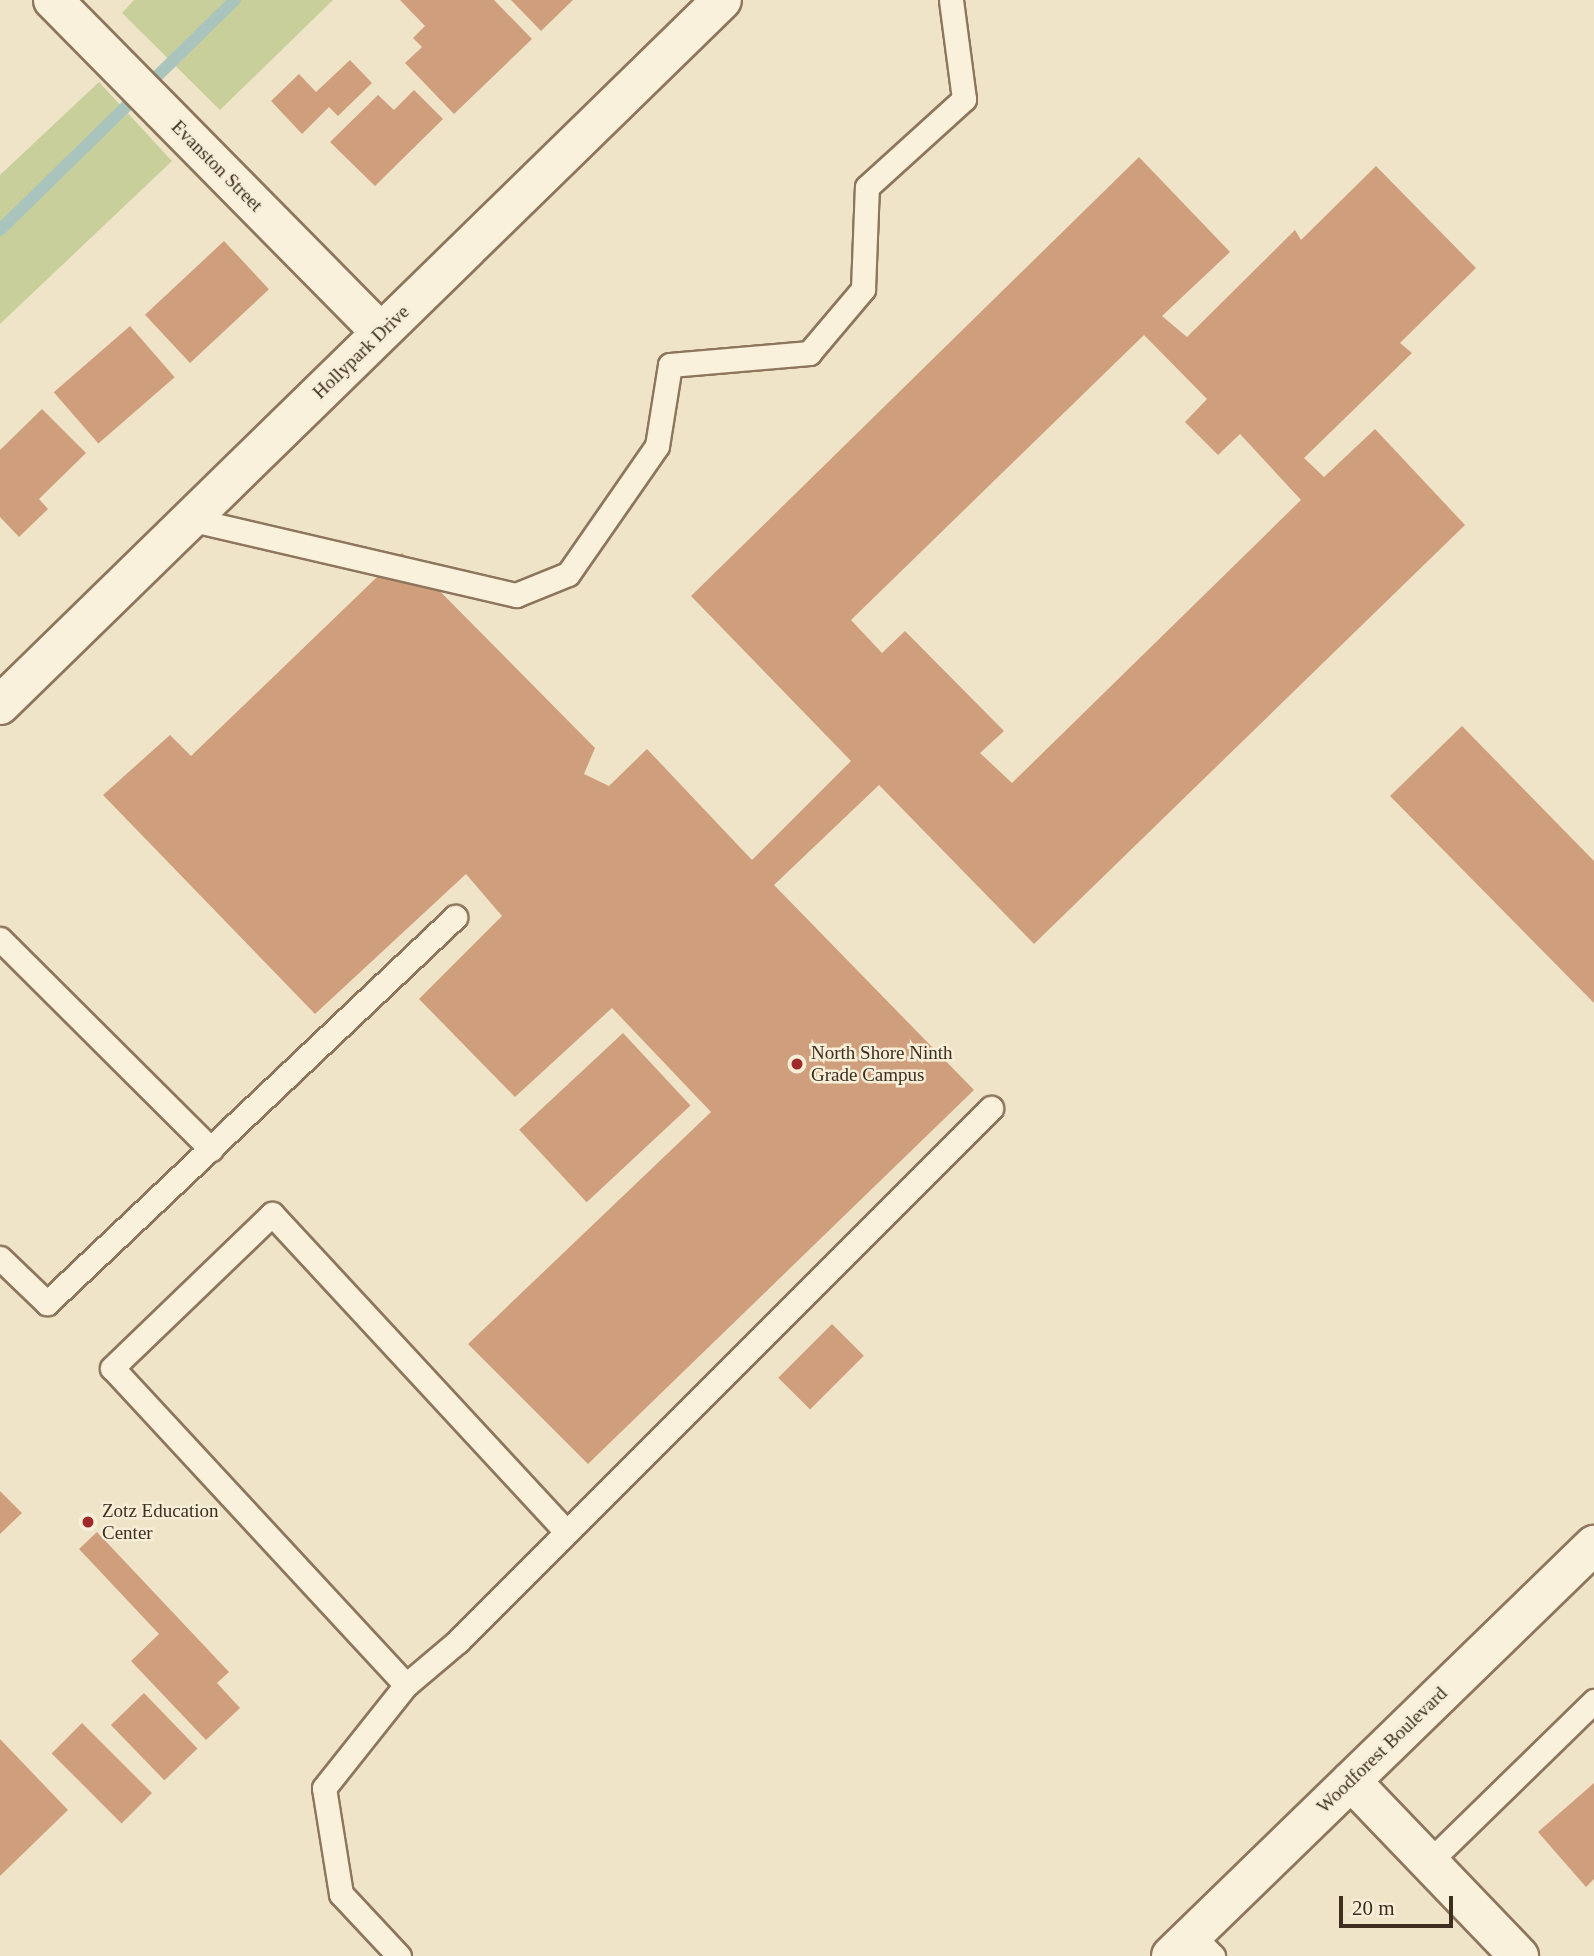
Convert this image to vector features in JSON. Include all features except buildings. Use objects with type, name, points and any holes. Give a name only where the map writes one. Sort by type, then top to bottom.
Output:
[{"type":"street","name":"Evanston Street","points":[[53,0],[381,333]]},
{"type":"street","name":"Hollypark Drive","points":[[0,705],[722,0]]},
{"type":"street","name":"Woodforest Boulevard","points":[[1192,1949],[1350,1781],[1594,1545]]},
{"type":"street","points":[[1350,1781],[1519,1956]]},
{"type":"lane","points":[[190,519],[516,595],[568,574],[657,446],[670,365],[809,352],[863,289],[867,187],[964,99],[951,0]]},
{"type":"lane","points":[[0,1258],[47,1303],[455,917]]},
{"type":"lane","points":[[0,939],[211,1149]]},
{"type":"lane","points":[[399,1956],[341,1894],[324,1788],[406,1685],[458,1641],[991,1108]]},
{"type":"lane","points":[[406,1685],[113,1368],[272,1213],[566,1531]]},
{"type":"lane","points":[[1429,1862],[1594,1701]]},
{"type":"green space","points":[[134,0],[333,0],[220,110],[122,13]]},
{"type":"green space","points":[[99,82],[172,161],[0,324],[0,175]]},
{"type":"waterway","points":[[0,230],[235,0]]},
{"type":"place","name":"North Shore Ninth Grade Campus","points":[[797,1064]]},
{"type":"place","name":"Zotz Education Center","points":[[88,1522]]}]
